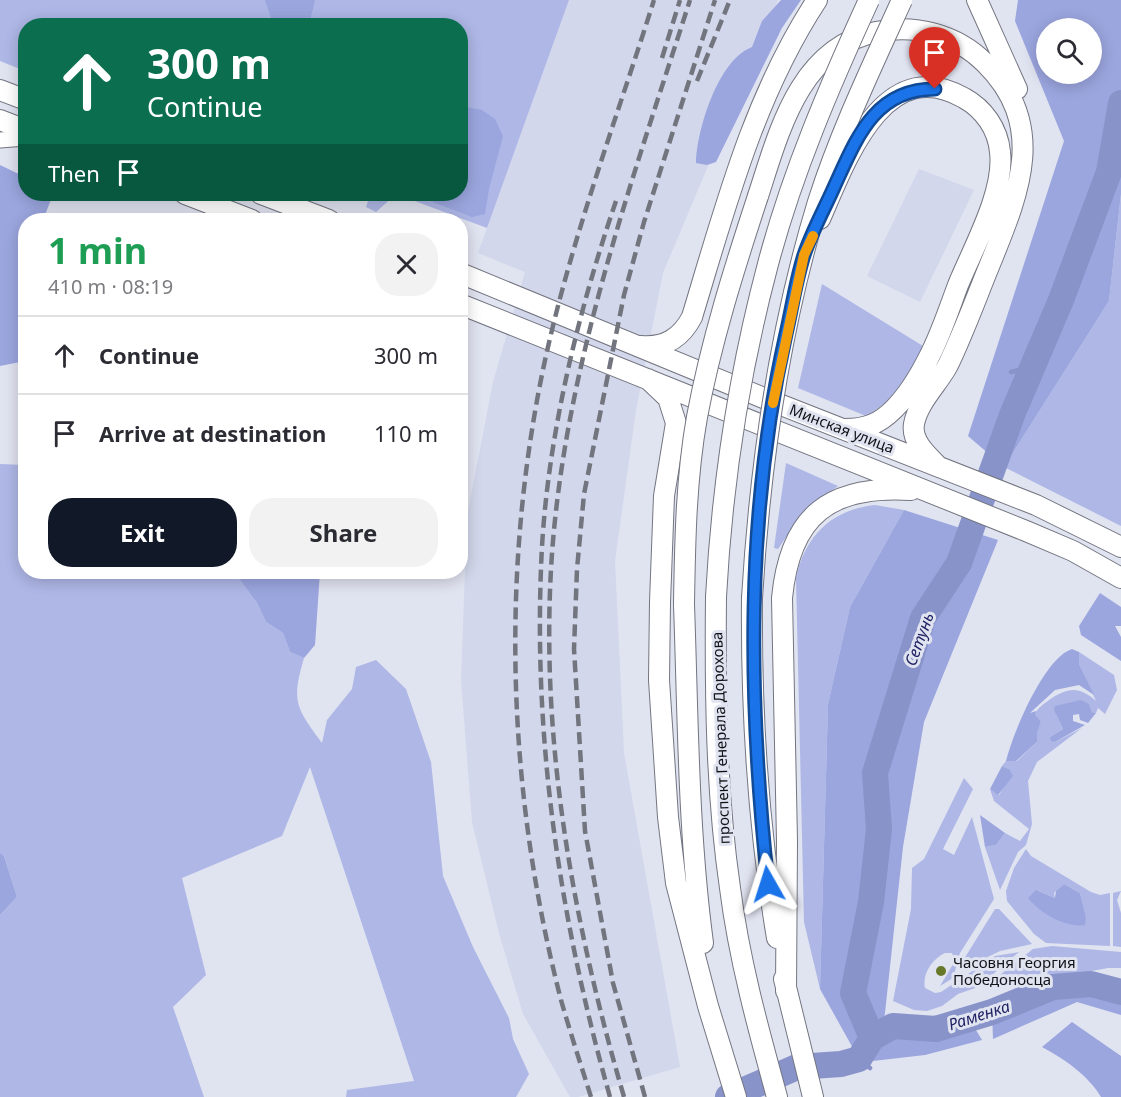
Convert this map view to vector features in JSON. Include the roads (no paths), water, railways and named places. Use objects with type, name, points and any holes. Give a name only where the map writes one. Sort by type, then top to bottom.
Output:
[{"type":"main road","points":[[640,346],[657,347],[685,329],[756,119],[777,72],[817,0]]},
{"type":"main road","name":"проспект Генерала Дорохова","points":[[777,1097],[747,986],[724,846],[715,677],[716,597],[726,471],[737,405],[768,263],[814,126],[869,0]]},
{"type":"main road","points":[[813,1097],[786,991],[768,884],[761,819],[752,684],[752,598],[761,478],[770,418],[804,255],[819,201],[843,136],[902,0]]},
{"type":"main road","points":[[940,466],[917,441],[914,423],[919,409],[947,367],[968,320],[1013,204],[1025,150],[1025,118],[1018,89],[977,0]]},
{"type":"main road","points":[[708,1006],[689,794],[684,604],[687,500],[697,417],[726,295],[772,152],[798,91],[817,64],[843,45],[858,38],[881,31],[906,29],[953,40],[974,53],[992,69],[1011,97],[1017,112],[1025,150]]},
{"type":"main road","points":[[804,255],[861,133],[878,109],[888,101],[910,91],[935,89],[959,95],[979,110],[995,130],[999,142],[1000,168],[984,221],[931,355],[905,396],[882,419],[862,429],[843,429]]},
{"type":"main road","points":[[0,90],[18,97]]},
{"type":"main road","points":[[0,120],[18,127]]},
{"type":"main road","points":[[203,201],[234,213]]},
{"type":"main road","points":[[279,201],[311,213]]},
{"type":"main road","name":"Минская улица","points":[[468,276],[1036,505],[1121,547]]},
{"type":"main road","name":"Минская улица","points":[[468,307],[1026,531],[1072,551],[1121,578]]},
{"type":"main road","points":[[648,379],[669,398],[675,417],[664,496],[659,680],[662,741],[676,883],[708,1006],[736,1097]]},
{"type":"main road","points":[[786,991],[787,841],[782,598],[785,566],[803,528],[832,501],[851,494],[888,488],[928,492]]},
{"type":"street","points":[[0,140],[18,139]]},
{"type":"waterway","name":"Сетунь","points":[[728,1097],[797,1067],[841,1064],[859,1059],[872,1038],[853,993],[871,902],[879,829],[875,773],[923,618],[959,563],[1012,415],[1061,300],[1109,172],[1121,103]]},
{"type":"waterway","points":[[1011,372],[1032,367]]},
{"type":"waterway","name":"Раменка","points":[[872,1038],[893,1026],[936,1029],[992,1012],[1053,987],[1091,984],[1121,992]]},
{"type":"waterway","points":[[859,1059],[870,1068]]},
{"type":"railway","points":[[591,1097],[561,1000],[544,927],[531,853],[522,779],[517,704],[515,630],[518,555],[525,480],[546,355],[588,202],[654,0]]},
{"type":"railway","points":[[662,58],[680,0]]},
{"type":"railway","points":[[624,1097],[590,967],[565,836],[551,703],[549,636],[551,569],[558,496],[569,424],[584,352],[623,210],[690,0]]},
{"type":"railway","points":[[645,1097],[613,983],[585,831],[574,649],[577,569],[584,494],[624,295],[644,222],[715,0]]},
{"type":"railway","points":[[697,81],[730,0]]},
{"type":"railway","points":[[610,1097],[578,967],[554,835],[542,702],[540,635],[544,522],[556,428],[588,289],[616,201]]},
{"type":"place","name":"Часовня Георгия Победоносца","points":[[941,971]]}]
